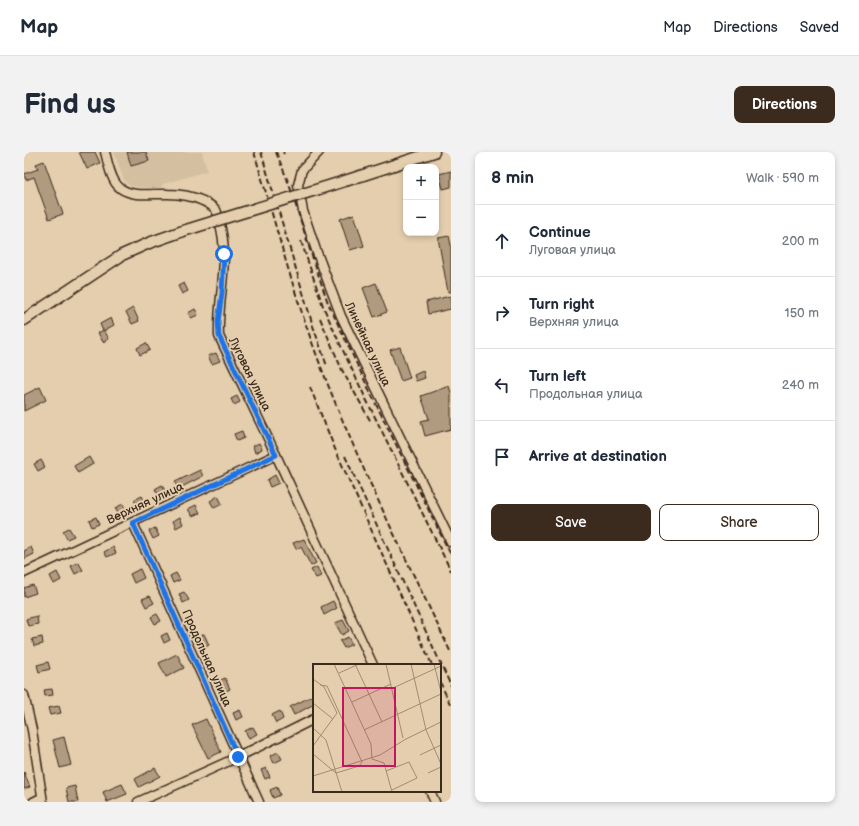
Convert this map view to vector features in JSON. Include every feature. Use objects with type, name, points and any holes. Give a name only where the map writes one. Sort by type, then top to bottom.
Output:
[{"type":"street","name":"Луговая улица","points":[[105,152],[113,178],[120,188],[134,194],[169,194],[194,197],[216,210],[223,234],[224,254],[222,293],[218,322],[219,336],[373,664]]},
{"type":"street","name":"Линейная улица","points":[[319,152],[302,170],[298,185],[303,211],[316,250],[341,316],[451,542]]},
{"type":"street","points":[[24,320],[122,255],[149,243],[434,152]]},
{"type":"street","name":"Верхняя улица","points":[[24,573],[276,455]]},
{"type":"street","name":"Продольная улица","points":[[133,523],[259,802]]},
{"type":"street","points":[[24,696],[32,730],[39,801]]},
{"type":"street","points":[[138,802],[238,757],[313,720]]},
{"type":"street","points":[[430,792],[435,802]]},
{"type":"shaded area","points":[[114,152],[202,152],[207,171],[163,184],[160,189],[130,186],[124,180]]},
{"type":"building","points":[[79,152],[95,152],[100,163],[87,169]]},
{"type":"building","points":[[127,152],[146,152],[149,161],[131,166]]},
{"type":"building","points":[[44,161],[63,214],[49,219],[34,177],[26,180],[24,174],[38,169],[36,164]]},
{"type":"building","points":[[451,171],[451,187],[443,189],[439,174]]},
{"type":"building","points":[[354,214],[364,246],[350,250],[340,219]]},
{"type":"building","points":[[449,236],[451,245],[451,292],[448,292],[438,238]]},
{"type":"building","points":[[184,283],[188,291],[182,294],[178,286]]},
{"type":"building","points":[[376,283],[387,312],[374,317],[363,288]]},
{"type":"building","points":[[450,296],[451,309],[428,314],[426,302]]},
{"type":"building","points":[[133,308],[139,321],[132,324],[126,312]]},
{"type":"building","points":[[195,309],[198,315],[191,318],[188,313]]},
{"type":"building","points":[[111,318],[114,325],[103,331],[100,324]]},
{"type":"building","points":[[104,330],[109,339],[103,342],[98,333]]},
{"type":"building","points":[[146,343],[150,350],[140,355],[137,348]]},
{"type":"building","points":[[400,347],[410,378],[401,381],[390,350]]},
{"type":"building","points":[[216,353],[220,361],[212,364],[208,356]]},
{"type":"building","points":[[423,371],[425,378],[416,381],[414,375]]},
{"type":"building","points":[[449,386],[451,393],[451,429],[425,436],[421,421],[429,419],[421,396]]},
{"type":"building","points":[[40,387],[46,400],[24,411],[24,395]]},
{"type":"building","points":[[237,396],[240,402],[234,405],[231,399]]},
{"type":"building","points":[[242,431],[244,438],[237,441],[234,434]]},
{"type":"building","points":[[259,443],[262,449],[255,453],[253,446]]},
{"type":"building","points":[[89,457],[93,464],[78,473],[74,466]]},
{"type":"building","points":[[41,460],[45,467],[38,471],[34,464]]},
{"type":"building","points":[[200,470],[203,476],[178,489],[175,482]]},
{"type":"building","points":[[275,475],[279,483],[270,487],[267,480]]},
{"type":"building","points":[[162,485],[167,495],[160,498],[155,489]]},
{"type":"building","points":[[142,496],[145,502],[137,506],[134,500]]},
{"type":"building","points":[[218,496],[222,504],[214,508],[210,501]]},
{"type":"building","points":[[123,504],[126,511],[119,515],[115,508]]},
{"type":"building","points":[[196,505],[200,513],[192,516],[188,509]]},
{"type":"building","points":[[96,517],[99,524],[92,527],[89,520]]},
{"type":"building","points":[[180,517],[183,524],[176,528],[173,521]]},
{"type":"building","points":[[69,528],[74,536],[67,539],[63,531]]},
{"type":"building","points":[[155,528],[159,536],[153,539],[149,531]]},
{"type":"building","points":[[304,539],[316,563],[311,566],[301,547],[296,549],[293,543]]},
{"type":"building","points":[[31,547],[34,554],[24,559],[24,551]]},
{"type":"building","points":[[113,547],[116,553],[107,557],[104,552]]},
{"type":"building","points":[[78,562],[83,570],[75,574],[71,566]]},
{"type":"building","points":[[317,567],[321,576],[316,578],[311,570]]},
{"type":"building","points":[[140,569],[144,578],[134,583],[130,574]]},
{"type":"building","points":[[57,572],[61,580],[54,584],[50,576]]},
{"type":"building","points":[[176,573],[180,580],[173,583],[170,576]]},
{"type":"building","points":[[33,585],[36,593],[24,597],[24,588]]},
{"type":"building","points":[[184,592],[189,600],[183,603],[179,594]]},
{"type":"building","points":[[150,596],[154,603],[146,607],[142,599]]},
{"type":"building","points":[[333,601],[337,608],[324,615],[321,607]]},
{"type":"building","points":[[157,614],[161,621],[155,624],[151,617]]},
{"type":"building","points":[[37,616],[38,624],[28,626],[26,619]]},
{"type":"building","points":[[343,620],[349,631],[342,635],[335,623]]},
{"type":"building","points":[[167,633],[170,640],[164,643],[161,636]]},
{"type":"building","points":[[204,634],[209,645],[204,648],[198,637]]},
{"type":"building","points":[[42,637],[43,644],[34,646],[32,639]]},
{"type":"building","points":[[348,637],[352,644],[344,648],[340,641]]},
{"type":"building","points":[[177,654],[184,668],[166,677],[159,663]]},
{"type":"building","points":[[48,662],[50,669],[39,672],[37,665]]},
{"type":"building","points":[[225,678],[230,689],[224,692],[219,681]]},
{"type":"building","points":[[52,689],[53,695],[45,696],[44,690]]},
{"type":"building","points":[[312,696],[313,698],[313,705],[294,715],[290,707]]},
{"type":"building","points":[[59,706],[61,713],[50,715],[48,708]]},
{"type":"building","points":[[240,710],[243,717],[236,720],[233,713]]},
{"type":"building","points":[[280,711],[283,719],[276,723],[272,715]]},
{"type":"building","points":[[206,719],[221,752],[208,758],[192,725]]},
{"type":"building","points":[[253,727],[257,734],[249,738],[245,731]]},
{"type":"building","points":[[64,737],[71,765],[60,768],[53,740]]},
{"type":"building","points":[[278,752],[282,759],[274,763],[270,756]]},
{"type":"building","points":[[155,768],[160,776],[139,787],[135,779]]},
{"type":"building","points":[[266,768],[270,777],[265,779],[261,770]]},
{"type":"building","points":[[24,772],[30,787],[24,789]]},
{"type":"building","points":[[122,784],[127,794],[107,802],[103,792]]},
{"type":"building","points":[[75,786],[78,802],[69,802],[66,788]]},
{"type":"building","points":[[277,787],[280,795],[273,798],[270,790]]},
{"type":"railway","points":[[254,152],[295,290],[313,345],[337,408],[368,479],[451,653]]},
{"type":"railway","points":[[261,152],[313,326],[327,366]]},
{"type":"railway","points":[[276,152],[289,184],[328,303],[372,396],[451,555]]},
{"type":"railway","points":[[301,241],[323,306],[339,342],[451,571]]},
{"type":"railway","points":[[320,318],[342,370],[371,422]]},
{"type":"railway","points":[[310,387],[335,449],[432,664]]},
{"type":"railway","points":[[345,456],[441,664]]},
{"type":"railway","points":[[441,664],[451,686]]},
{"type":"railway","points":[[441,684],[451,706]]},
{"type":"route","points":[[224,254],[222,293],[218,322],[219,336],[276,455],[133,523],[238,757]]}]
